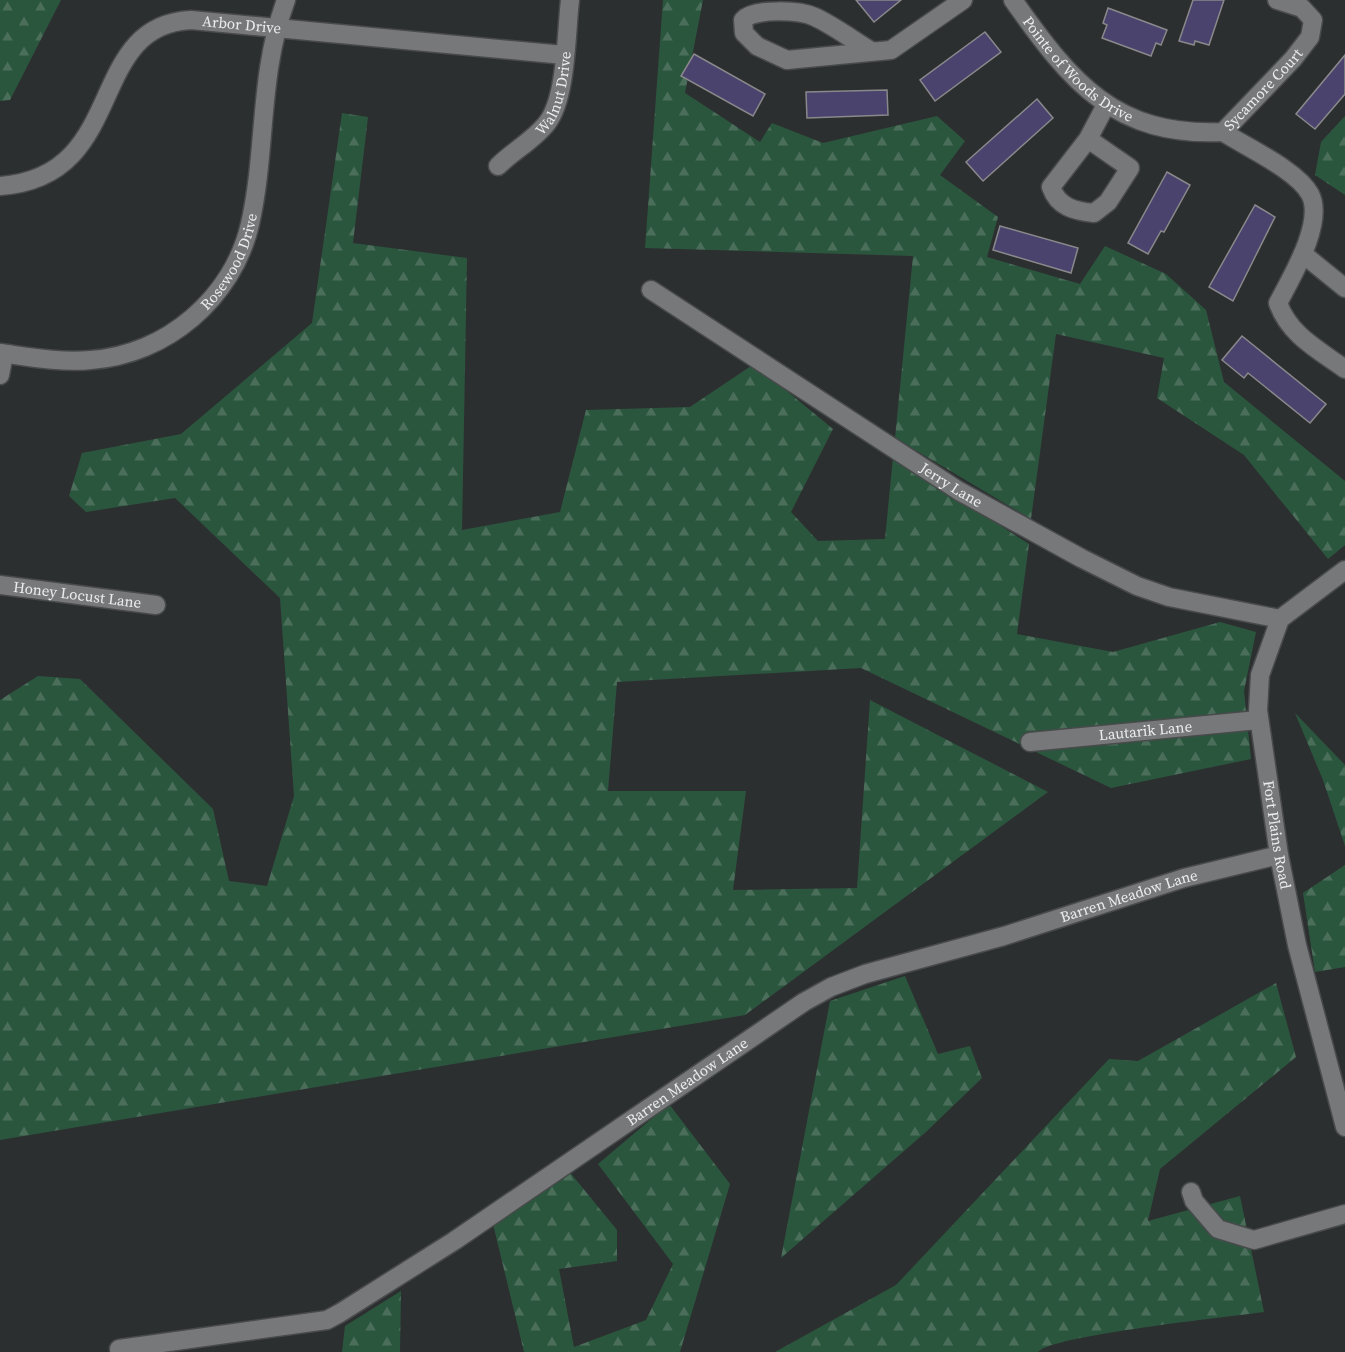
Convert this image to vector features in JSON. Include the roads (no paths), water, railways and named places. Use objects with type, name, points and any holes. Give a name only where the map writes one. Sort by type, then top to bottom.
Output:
[{"type":"street","name":"Rosewood Drive","points":[[2,354],[90,360],[131,353],[174,332],[214,297],[235,264],[250,225],[266,76],[276,27],[286,0]]},
{"type":"street","name":"Walnut Drive","points":[[498,166],[536,134],[551,117],[560,93],[570,0]]},
{"type":"street","points":[[871,51],[813,16],[758,11],[748,14],[743,20],[744,33],[757,46],[787,60],[891,50],[963,0]]},
{"type":"street","name":"Pointe of Woods Drive","points":[[1013,0],[1070,72],[1106,105],[1153,127]]},
{"type":"street","name":"Sycamore Court","points":[[1153,127],[1192,134],[1223,132],[1311,37],[1313,20],[1302,8],[1277,0]]},
{"type":"street","name":"Arbor Drive","points":[[0,186],[40,178],[62,165],[76,152],[90,131],[125,58],[153,30],[168,23],[190,20],[564,55]]},
{"type":"street","points":[[1088,139],[1106,105]]},
{"type":"street","points":[[1223,132],[1293,176],[1310,194],[1314,213],[1303,254],[1278,303],[1284,320],[1303,339],[1345,369]]},
{"type":"street","points":[[1303,254],[1345,288]]},
{"type":"street","name":"Jerry Lane","points":[[651,290],[959,491],[1081,558],[1137,586],[1169,597],[1280,619]]},
{"type":"street","points":[[0,375],[2,354]]},
{"type":"street","points":[[1280,619],[1345,570]]},
{"type":"street","name":"Honey Locust Lane","points":[[0,585],[156,605]]},
{"type":"street","name":"Fort Plains Road","points":[[1280,619],[1260,675],[1258,720],[1297,945],[1345,1127]]},
{"type":"street","name":"Lautarik Lane","points":[[1030,742],[1258,720]]},
{"type":"street","name":"Barren Meadow Lane","points":[[119,1349],[327,1320],[454,1241],[804,1002],[831,987],[865,974],[1004,936],[1184,878],[1280,855]]},
{"type":"street","points":[[1191,1192],[1194,1201],[1218,1229],[1254,1240],[1345,1214]]}]
